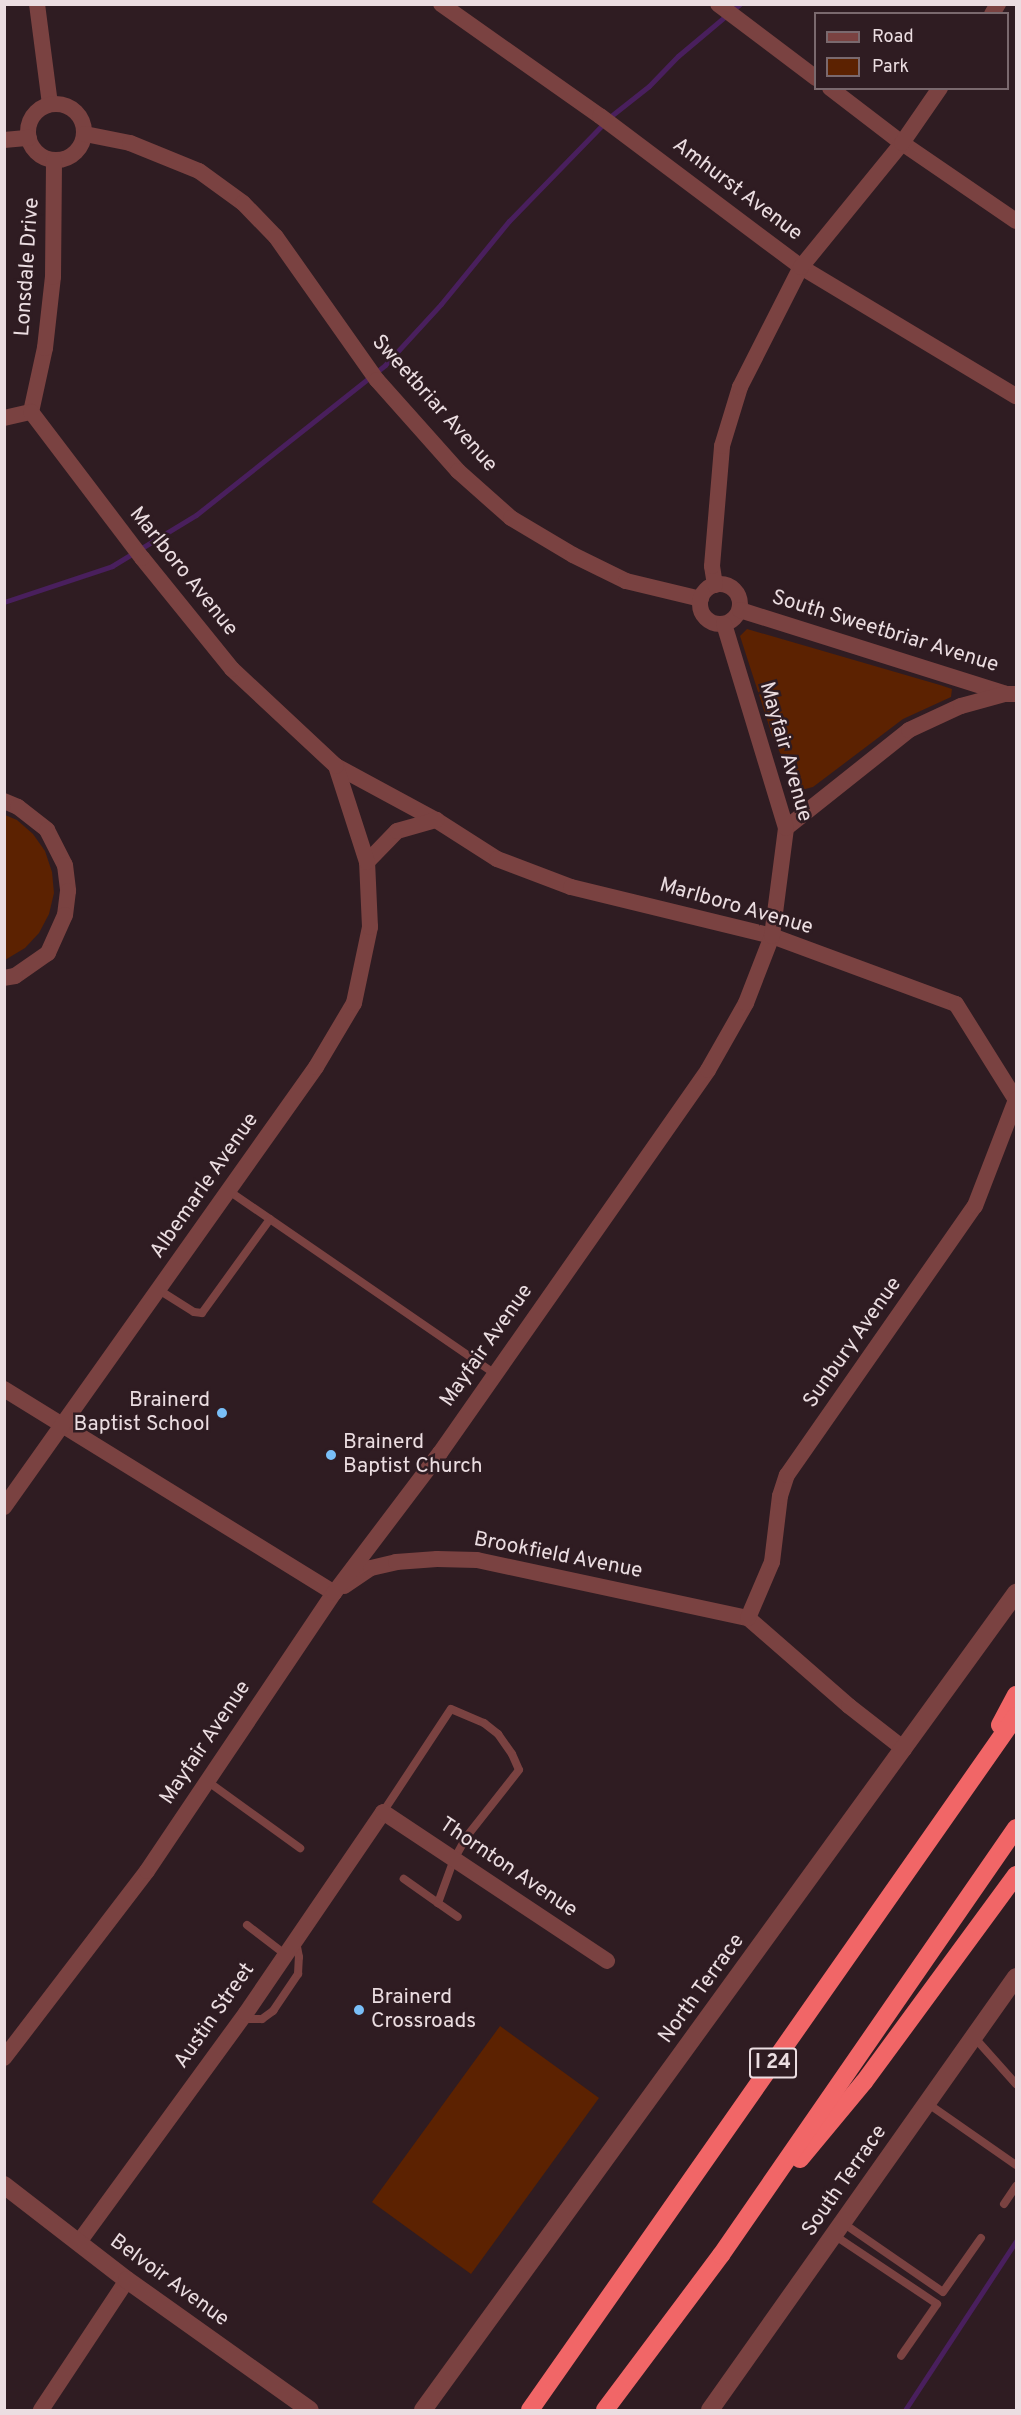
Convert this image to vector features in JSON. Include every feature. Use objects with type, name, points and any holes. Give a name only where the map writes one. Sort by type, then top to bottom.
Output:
[{"type":"highway","points":[[952,1808],[1017,1695]]},
{"type":"highway","name":"I 24","points":[[530,2410],[1017,1716]]},
{"type":"highway","points":[[605,2410],[721,2255],[1017,1828]]},
{"type":"highway","points":[[721,2255],[864,2082],[1017,1875]]},
{"type":"street","points":[[37,4],[50,104]]},
{"type":"street","name":"Amhurst Avenue","points":[[441,4],[616,127],[801,267],[1017,396]]},
{"type":"street","points":[[718,4],[814,76]]},
{"type":"street","points":[[833,90],[902,143],[1017,221]]},
{"type":"street","points":[[715,585],[712,566],[722,446],[740,387],[801,267],[902,143],[939,90]]},
{"type":"street","points":[[50,104],[66,105],[74,110],[84,125],[85,134],[78,150],[71,156],[54,160],[37,153],[28,138],[28,129],[35,114],[50,104]]},
{"type":"street","name":"Sweetbriar Avenue","points":[[85,134],[130,143],[199,171],[243,203],[276,237],[372,374],[458,471],[511,518],[573,555],[626,581],[701,599]]},
{"type":"street","points":[[4,140],[28,138]]},
{"type":"street","name":"Lonsdale Drive","points":[[31,412],[45,348],[52,286],[56,238],[54,160]]},
{"type":"street","points":[[4,418],[31,412]]},
{"type":"street","name":"Marlboro Avenue","points":[[31,412],[137,551],[232,669],[336,766],[436,820],[497,859],[572,887],[772,936],[956,1004],[1016,1100]]},
{"type":"street","points":[[715,585],[726,585],[735,590],[740,599],[740,610],[734,619],[724,624],[715,624],[705,618],[700,609],[701,599],[706,590],[715,585]]},
{"type":"street","name":"South Sweetbriar Avenue","points":[[740,610],[1011,694]]},
{"type":"street","name":"Mayfair Avenue","points":[[4,2058],[147,1871],[334,1593],[440,1453],[708,1070],[746,1003],[772,936],[786,828],[724,624]]},
{"type":"street","points":[[786,828],[909,730],[960,706],[1011,694]]},
{"type":"street","name":"Marlboro Avenue","points":[[336,766],[367,862]]},
{"type":"street","points":[[4,801],[18,807],[47,830],[64,865],[68,891],[65,915],[48,953],[15,976],[4,978]]},
{"type":"street","points":[[367,862],[398,831],[436,820]]},
{"type":"street","name":"Albemarle Avenue","points":[[4,1507],[316,1068],[354,1003],[370,927],[367,862]]},
{"type":"street","name":"Sunbury Avenue","points":[[748,1618],[772,1562],[780,1496],[787,1475],[975,1206],[1016,1100]]},
{"type":"street","points":[[4,1389],[334,1593]]},
{"type":"street","name":"Brookfield Avenue","points":[[334,1593],[371,1568],[437,1558],[477,1560],[748,1618],[849,1706],[904,1749]]},
{"type":"street","name":"North Terrace","points":[[423,2410],[1017,1593]]},
{"type":"street","name":"Thornton Avenue","points":[[383,1812],[607,1961]]},
{"type":"street","name":"Austin Street","points":[[79,2242],[242,2019],[383,1812]]},
{"type":"street","name":"South Terrace","points":[[710,2410],[1017,1977]]},
{"type":"street","name":"Belvoir Avenue","points":[[4,2185],[127,2280],[310,2410]]},
{"type":"street","points":[[41,2410],[127,2280]]},
{"type":"lane","points":[[229,1191],[495,1374]]},
{"type":"lane","points":[[159,1290],[194,1312],[202,1313],[270,1219]]},
{"type":"lane","points":[[383,1812],[451,1709],[484,1723],[498,1734],[512,1754],[519,1770],[467,1836],[454,1859],[438,1904]]},
{"type":"lane","points":[[207,1781],[300,1848]]},
{"type":"lane","points":[[404,1879],[458,1917]]},
{"type":"lane","points":[[247,1925],[291,1948]]},
{"type":"lane","points":[[974,2037],[1017,2084]]},
{"type":"lane","points":[[927,2103],[1017,2165]]},
{"type":"lane","points":[[1004,2204],[1017,2186]]},
{"type":"lane","points":[[838,2229],[943,2292],[981,2238]]},
{"type":"lane","points":[[838,2229],[937,2304],[901,2356]]},
{"type":"green space","points":[[747,629],[952,689],[951,697],[903,719],[813,787],[805,789],[795,786],[772,735],[740,636]]},
{"type":"green space","points":[[5,815],[17,820],[33,834],[45,851],[52,872],[54,893],[49,914],[39,933],[25,948],[5,960]]},
{"type":"green space","points":[[500,2026],[599,2098],[471,2274],[372,2202]]},
{"type":"waterway","points":[[4,602],[112,566],[196,515],[385,365],[441,304],[509,221],[611,116],[649,86],[678,56],[740,4]]},
{"type":"waterway","points":[[905,2410],[1016,2241]]},
{"type":"place","name":"Brainerd Baptist School","points":[[222,1413]]},
{"type":"place","name":"Brainerd Baptist Church","points":[[331,1455]]},
{"type":"place","name":"Brainerd Crossroads","points":[[359,2010]]}]
